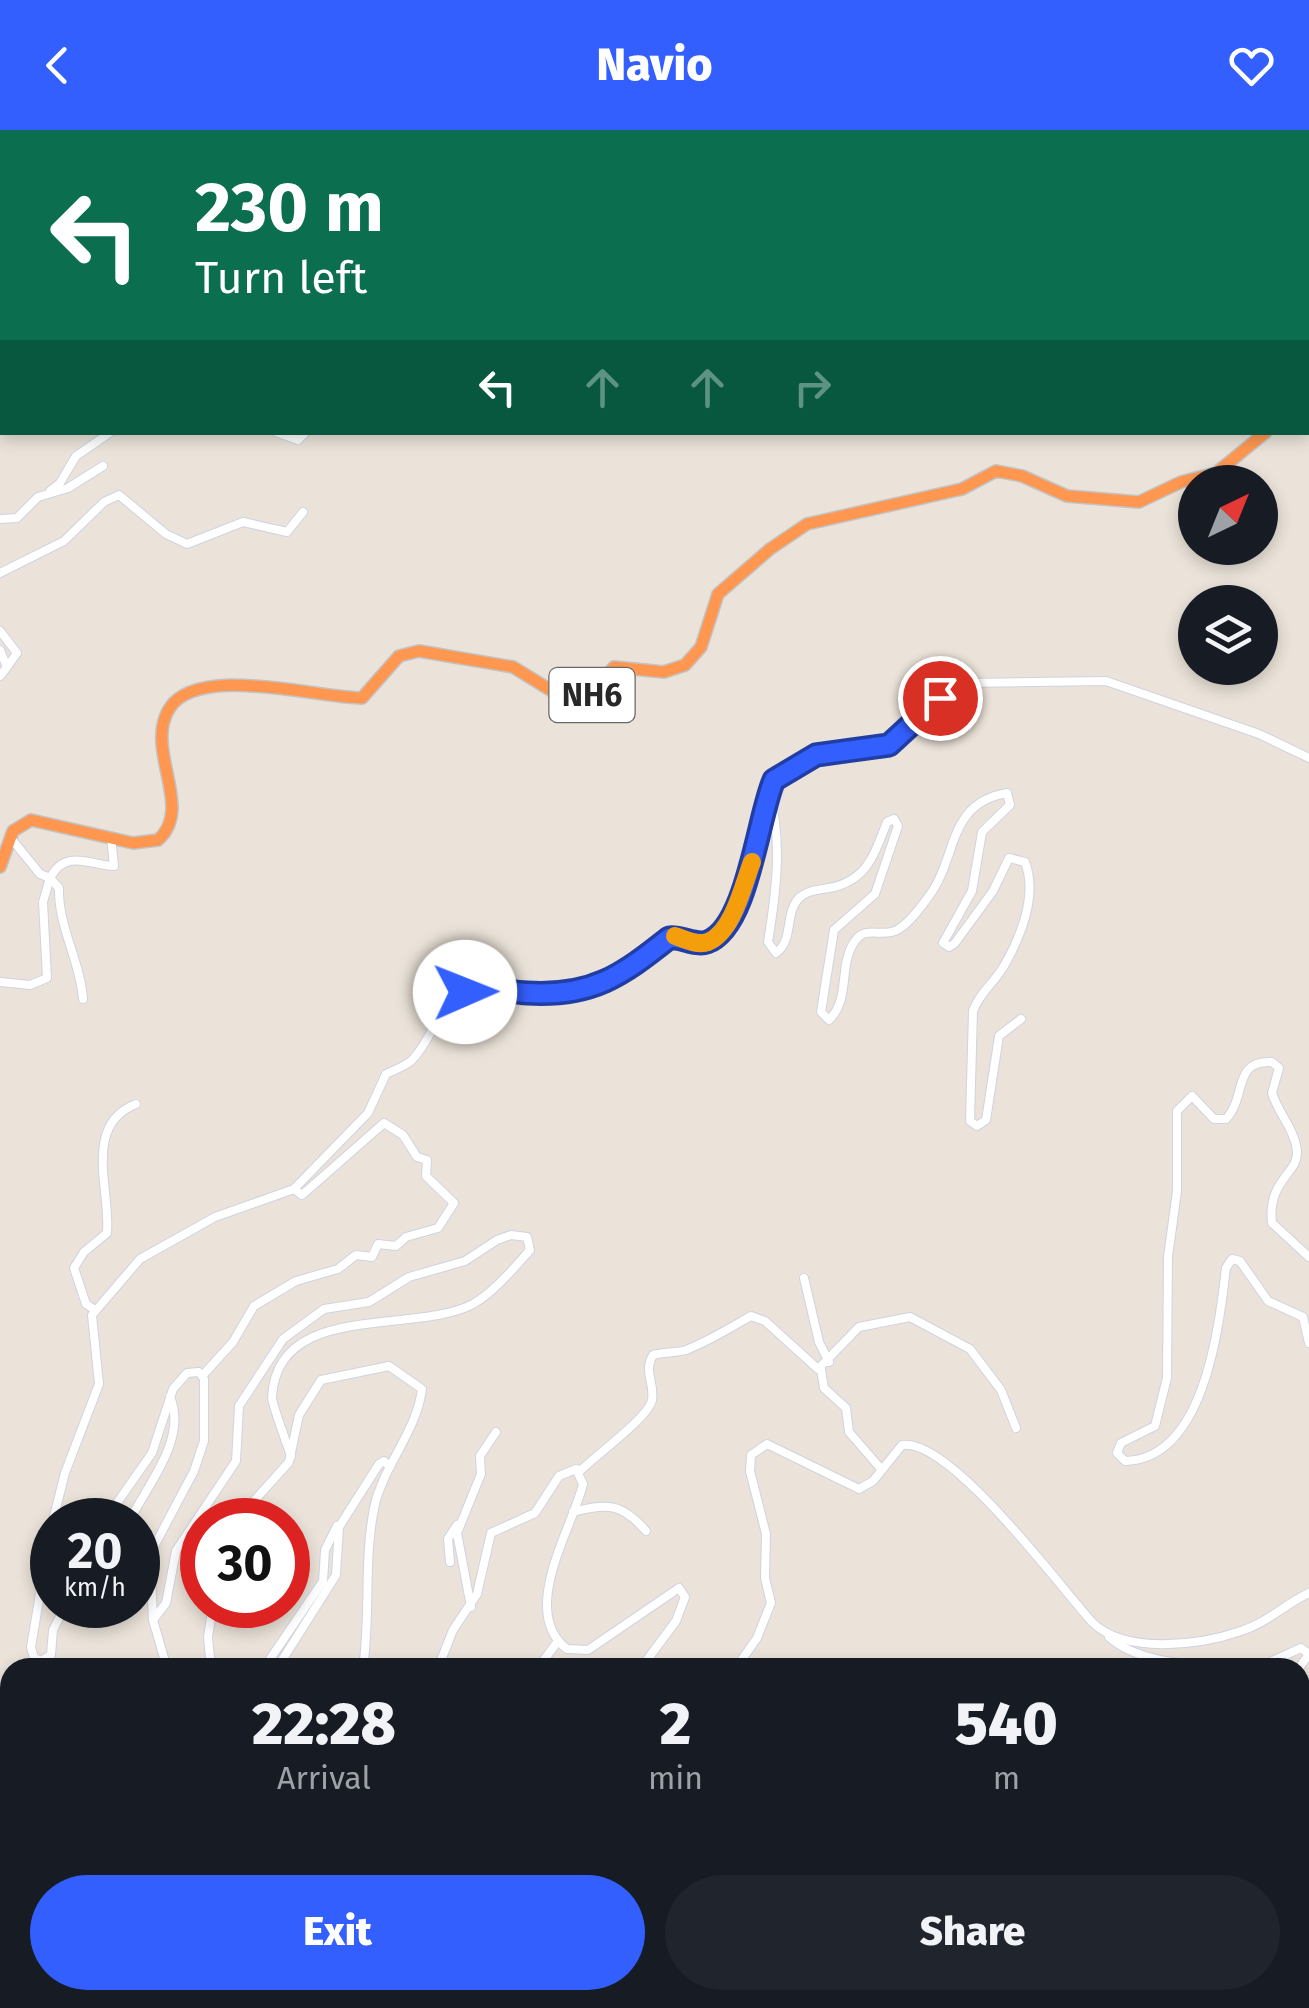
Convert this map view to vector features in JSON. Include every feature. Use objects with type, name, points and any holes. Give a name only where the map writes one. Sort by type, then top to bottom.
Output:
[{"type":"highway","name":"NH6","points":[[10,837],[18,825],[30,820],[148,845],[158,840],[172,824],[160,736],[170,706],[197,691],[222,687],[299,689],[362,698],[398,656],[419,650],[513,667],[564,700],[582,701],[614,667],[664,672],[685,665],[700,647],[718,594],[770,549],[807,524],[962,489],[996,471],[1022,476],[1068,496],[1139,502],[1182,482],[1216,473],[1262,435]]},
{"type":"highway","points":[[0,867],[10,837]]},
{"type":"street","points":[[0,519],[17,518],[28,504],[60,483],[76,456],[107,435]]},
{"type":"street","points":[[46,494],[68,488],[103,466]]},
{"type":"street","points":[[0,573],[64,542],[104,502],[119,495],[187,544],[244,522],[284,534],[303,512]]},
{"type":"street","points":[[0,631],[17,653],[0,676]]},
{"type":"street","points":[[0,650],[7,668]]},
{"type":"street","points":[[59,1498],[99,1384],[90,1329],[95,1310],[140,1259],[215,1217],[294,1189],[346,1139],[373,1106],[386,1074],[410,1062],[450,1003],[465,992],[489,988],[548,994],[581,989],[632,969],[669,938],[702,944],[714,938],[728,920],[754,859],[769,792],[780,775],[808,758],[889,745],[933,701],[961,686],[984,682],[1117,684],[1259,734],[1309,758]]},
{"type":"street","points":[[769,792],[774,812],[776,868],[768,942],[776,953],[784,946],[800,897],[856,880],[870,863],[889,820],[898,826],[875,894],[834,930],[821,1012],[829,1020],[838,1009],[855,940],[865,932],[890,932],[906,923],[937,882],[958,822],[972,808],[1007,793],[1010,805],[982,832],[972,890],[942,943],[948,947],[955,943],[994,891],[1009,858],[1025,862],[1030,904],[1004,966],[978,997],[974,1011],[970,1121],[977,1126],[986,1120],[999,1036],[1020,1019]]},
{"type":"street","points":[[10,837],[40,874],[59,888],[58,910],[81,972],[83,999]]},
{"type":"street","points":[[0,982],[30,985],[47,978],[43,902],[50,878],[58,866],[76,858],[114,866],[111,838]]},
{"type":"street","points":[[1309,1257],[1272,1223],[1272,1195],[1294,1164],[1296,1147],[1272,1097],[1279,1068],[1272,1062],[1254,1062],[1245,1070],[1226,1118],[1214,1119],[1192,1096],[1177,1111],[1177,1191],[1168,1257],[1165,1395],[1155,1426],[1121,1443],[1116,1449],[1120,1458],[1135,1460],[1167,1443],[1202,1393],[1226,1268],[1232,1259],[1240,1261],[1268,1300],[1306,1314],[1309,1343]]},
{"type":"street","points":[[95,1310],[86,1304],[74,1268],[84,1252],[107,1233],[103,1146],[112,1120],[136,1104]]},
{"type":"street","points":[[160,1535],[194,1470],[204,1441],[203,1375],[233,1342],[254,1306],[276,1290],[329,1274],[352,1256],[372,1257],[378,1244],[396,1246],[406,1237],[438,1228],[454,1203],[426,1176],[427,1160],[417,1157],[404,1135],[384,1123],[302,1195],[294,1189]]},
{"type":"street","points":[[160,1610],[166,1602],[176,1551],[236,1461],[239,1406],[283,1339],[324,1309],[369,1302],[410,1277],[464,1260],[511,1235],[528,1237],[530,1250],[472,1305],[393,1324],[333,1328],[298,1345],[286,1360],[272,1401],[291,1456]]},
{"type":"street","points":[[804,1278],[825,1365],[824,1388],[846,1408],[849,1432],[882,1470]]},
{"type":"street","points":[[580,1472],[650,1405],[648,1369],[655,1354],[687,1350],[756,1316],[825,1365]]},
{"type":"street","points":[[825,1365],[859,1327],[910,1317],[973,1352],[1001,1390],[1016,1428]]},
{"type":"street","points":[[256,1498],[291,1456],[299,1416],[321,1380],[388,1366],[422,1389],[418,1407],[390,1467],[370,1530],[364,1658]]},
{"type":"street","points":[[121,1498],[152,1453],[170,1397],[187,1372],[203,1375]]},
{"type":"street","points":[[142,1498],[168,1449],[173,1418],[170,1397]]},
{"type":"street","points":[[450,1562],[448,1539],[460,1522],[481,1474],[480,1456],[496,1432]]},
{"type":"street","points":[[743,1658],[757,1638],[771,1603],[765,1578],[766,1534],[750,1471],[755,1450],[771,1445],[854,1488],[866,1487],[906,1444],[939,1456],[971,1481],[1102,1631],[1131,1651],[1174,1658]]},
{"type":"street","points":[[271,1658],[323,1582],[326,1545],[378,1464],[386,1462],[390,1467]]},
{"type":"street","points":[[442,1658],[453,1630],[472,1607],[491,1533],[535,1512],[559,1476],[569,1470],[580,1472]]},
{"type":"street","points":[[580,1472],[583,1484],[552,1566],[547,1599],[558,1641],[571,1651],[588,1650],[679,1588],[685,1597],[681,1612],[647,1658]]},
{"type":"street","points":[[573,1512],[616,1505],[646,1531]]},
{"type":"street","points":[[460,1522],[457,1541],[468,1572],[467,1600],[472,1607]]},
{"type":"street","points":[[284,1658],[336,1574],[340,1523]]},
{"type":"street","points":[[1102,1631],[1154,1642],[1201,1640],[1240,1632],[1309,1593]]},
{"type":"street","points":[[34,1628],[31,1647],[34,1658]]},
{"type":"street","points":[[46,1658],[51,1655],[54,1628]]},
{"type":"street","points":[[155,1628],[164,1658]]},
{"type":"street","points":[[209,1628],[210,1658]]},
{"type":"street","points":[[545,1658],[558,1641]]},
{"type":"street","points":[[1280,1658],[1301,1648],[1309,1654],[1306,1658]]},
{"type":"slow traffic","points":[[675,936],[702,944],[714,938],[728,920],[752,862]]},
{"type":"route","points":[[465,992],[474,988],[507,988],[548,994],[581,989],[632,969],[674,936],[702,944],[714,938],[728,920],[754,859],[774,780],[816,755],[889,745],[940,698]]}]
